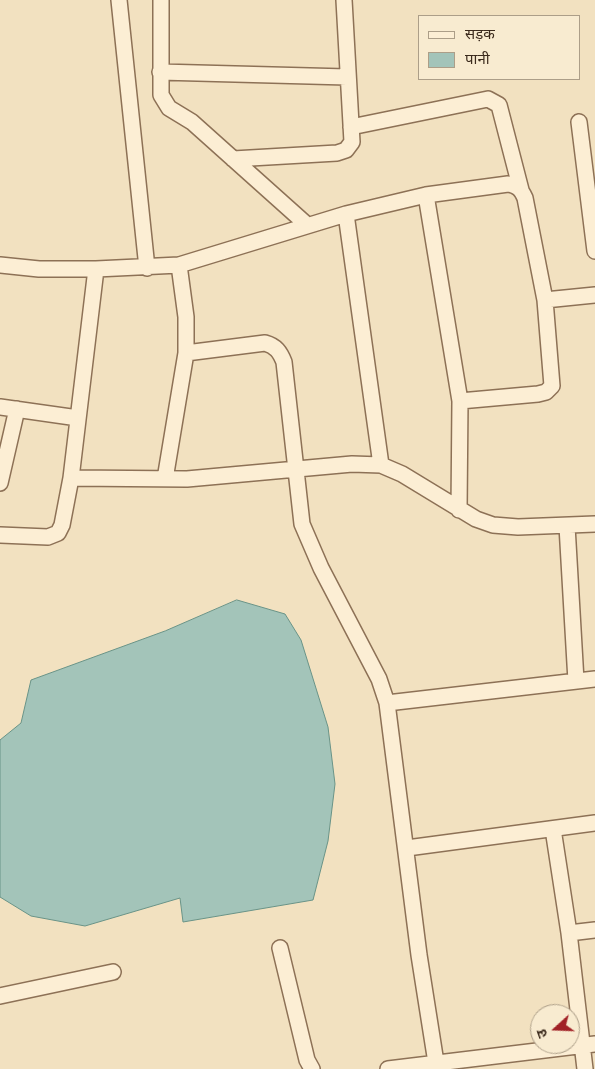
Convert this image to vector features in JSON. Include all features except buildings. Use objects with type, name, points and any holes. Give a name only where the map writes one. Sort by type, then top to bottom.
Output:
[{"type":"street","points":[[120,0],[147,268]]},
{"type":"street","points":[[161,0],[160,72],[161,95],[165,104],[192,122],[306,224]]},
{"type":"street","points":[[233,159],[337,153],[346,150],[352,142],[344,0]]},
{"type":"street","points":[[160,72],[347,77]]},
{"type":"street","points":[[351,127],[488,99],[499,105],[521,190],[545,300],[552,386],[546,392],[538,394],[460,401]]},
{"type":"street","points":[[579,122],[595,251]]},
{"type":"street","points":[[0,265],[39,269],[96,269],[178,265],[306,224],[426,195],[508,184],[516,185],[521,190]]},
{"type":"street","points":[[426,195],[460,401],[459,510]]},
{"type":"street","points":[[346,214],[380,465]]},
{"type":"street","points":[[165,479],[186,353],[186,317],[178,265]]},
{"type":"street","points":[[0,535],[48,537],[58,533],[62,524],[71,478],[96,269]]},
{"type":"street","points":[[545,300],[595,294]]},
{"type":"street","points":[[186,353],[265,343],[273,345],[281,352],[284,362],[296,469],[298,505],[302,524],[310,545],[380,679],[387,703],[407,848],[419,954],[437,1067]]},
{"type":"street","points":[[0,407],[78,418]]},
{"type":"street","points":[[0,483],[17,409]]},
{"type":"street","points":[[71,478],[210,478],[352,464],[380,465],[402,474],[459,510],[493,525],[518,528],[595,524]]},
{"type":"street","points":[[566,526],[576,681]]},
{"type":"street","points":[[387,703],[595,679]]},
{"type":"street","points":[[407,848],[595,823]]},
{"type":"street","points":[[553,830],[588,1045],[585,1069]]},
{"type":"street","points":[[569,933],[595,930]]},
{"type":"street","points":[[280,948],[307,1060],[312,1069]]},
{"type":"street","points":[[0,996],[113,972]]},
{"type":"street","points":[[388,1069],[437,1067],[588,1045]]},
{"type":"water","points":[[237,600],[285,614],[301,640],[328,727],[335,784],[328,841],[313,900],[183,922],[180,898],[85,926],[31,916],[0,897],[0,740],[21,723],[31,680],[165,631]]}]
